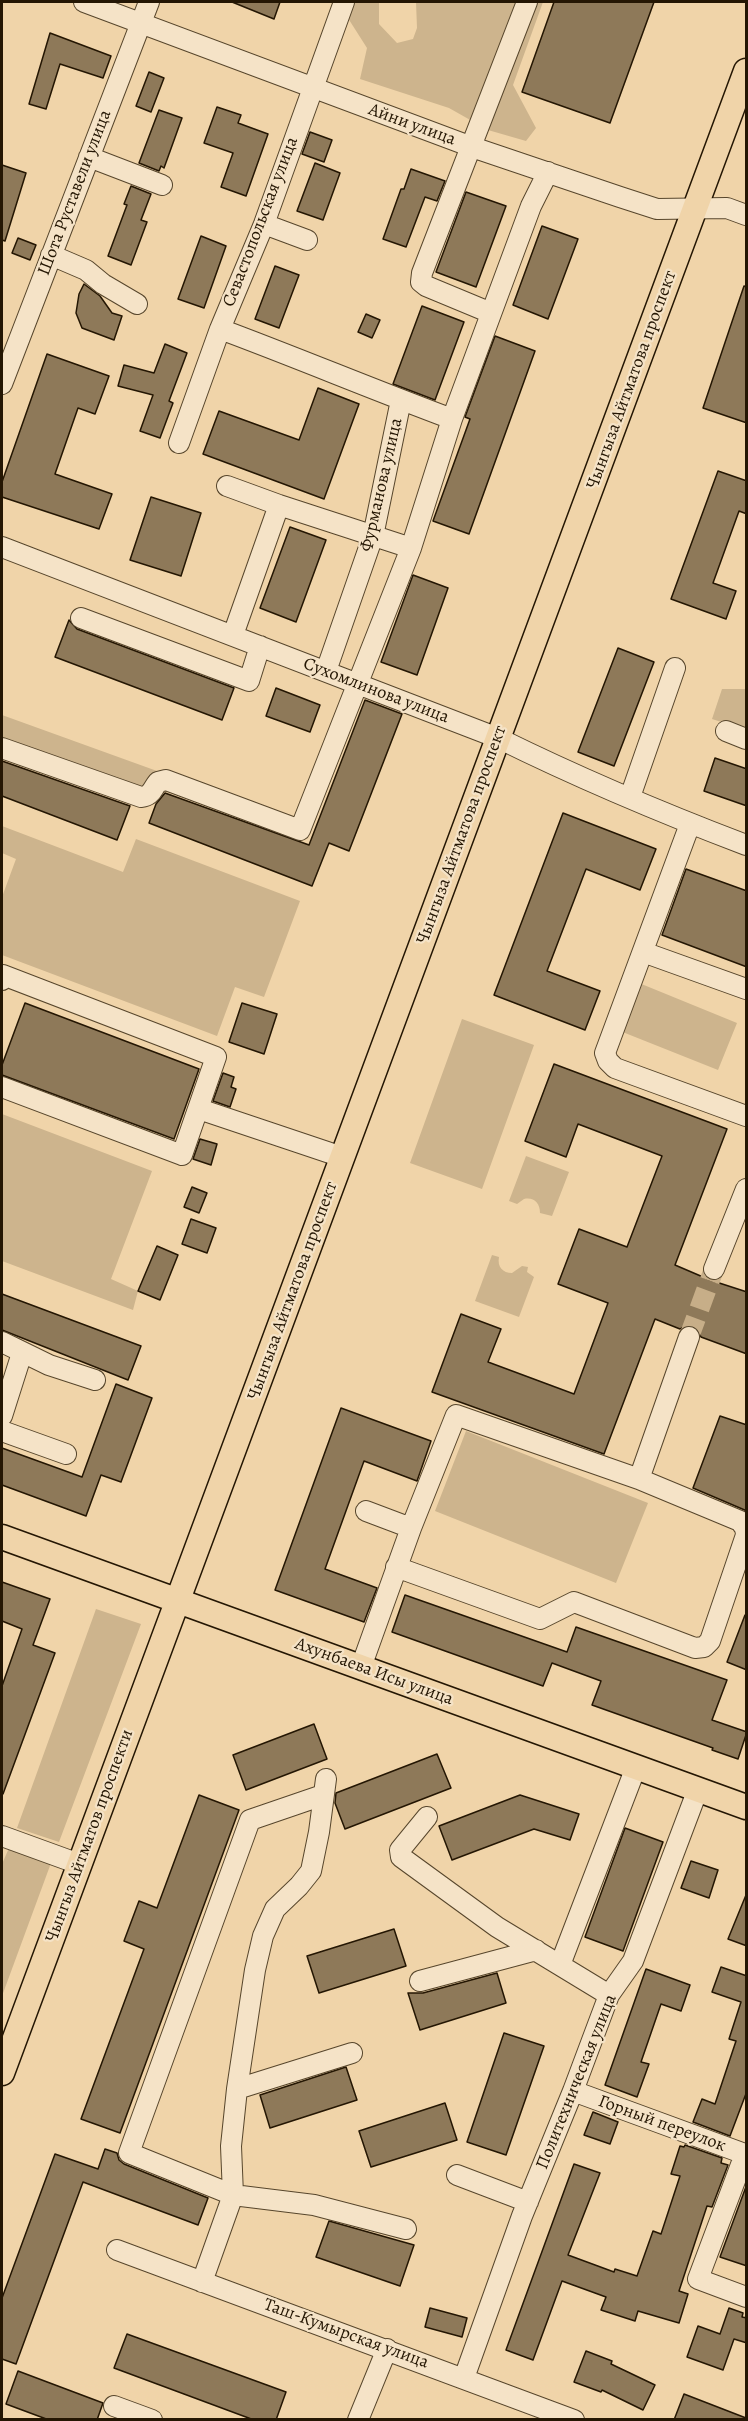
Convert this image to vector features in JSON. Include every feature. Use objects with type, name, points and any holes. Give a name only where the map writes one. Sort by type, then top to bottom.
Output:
[{"type":"main road","name":"Чынгыза Айтматова проспект","points":[[178,1599],[747,71]]},
{"type":"main road","name":"Ахунбаева Исы улица","points":[[2,1537],[747,1807]]},
{"type":"main road","name":"Чынгыз Айтматов проспекти","points":[[4,2060],[178,1599]]},
{"type":"street","name":"Айни улица","points":[[84,2],[472,147],[657,209],[727,208],[747,215]]},
{"type":"street","name":"Шота Руставели улица","points":[[2,384],[149,2]]},
{"type":"street","name":"Севастопольская улица","points":[[179,443],[220,329],[264,224],[344,2]]},
{"type":"street","points":[[491,313],[426,286],[422,282],[423,273],[527,2]]},
{"type":"street","points":[[88,157],[162,185]]},
{"type":"street","points":[[2,748],[141,797],[147,797],[158,782],[166,780],[300,830],[411,548],[452,419],[531,206],[548,172]]},
{"type":"street","points":[[264,224],[307,240]]},
{"type":"street","points":[[51,255],[86,270],[137,304]]},
{"type":"street","points":[[220,329],[323,367],[346,379],[452,419]]},
{"type":"street","name":"Фурманова улица","points":[[326,671],[373,536],[401,400]]},
{"type":"street","points":[[227,486],[411,548]]},
{"type":"street","points":[[233,635],[279,505]]},
{"type":"street","name":"Сухомлинова улица","points":[[2,547],[498,738],[552,765],[690,824],[747,845]]},
{"type":"street","points":[[81,618],[249,681],[260,646]]},
{"type":"street","points":[[630,797],[675,668]]},
{"type":"street","points":[[726,730],[747,739]]},
{"type":"street","points":[[690,824],[605,1053],[608,1061],[615,1068],[747,1116]]},
{"type":"street","points":[[643,952],[747,989]]},
{"type":"street","points":[[2,980],[3,975],[216,1057],[182,1155],[2,1087]]},
{"type":"street","points":[[199,1108],[342,1157]]},
{"type":"street","points":[[714,1269],[747,1189]]},
{"type":"street","points":[[639,1479],[689,1337]]},
{"type":"street","points":[[2,1342],[49,1365],[94,1380]]},
{"type":"street","points":[[2,1416],[22,1353]]},
{"type":"street","points":[[361,1667],[396,1567],[456,1415],[639,1479],[740,1521],[747,1534],[710,1641],[704,1647],[695,1648],[574,1602],[540,1619],[396,1567]]},
{"type":"street","points":[[2,1431],[66,1454]]},
{"type":"street","points":[[366,1511],[411,1528]]},
{"type":"street","points":[[560,1965],[636,1767]]},
{"type":"street","points":[[202,2282],[233,2195],[231,2146],[237,2089],[255,1970],[263,1936],[275,1909],[299,1886],[310,1871],[319,1832],[324,1787],[250,1820],[129,2153],[233,2195],[315,2205],[406,2229]]},
{"type":"street","name":"Политехническая улица","points":[[464,2378],[528,2202],[609,1995],[633,1961],[698,1789]]},
{"type":"street","points":[[427,1817],[400,1850],[401,1857],[468,1907],[609,1995]]},
{"type":"street","points":[[2,1836],[79,1864]]},
{"type":"street","points":[[420,1982],[536,1950]]},
{"type":"street","points":[[237,2089],[352,2053]]},
{"type":"street","name":"Горный переулок","points":[[573,2091],[746,2152],[698,2279],[747,2297]]},
{"type":"street","points":[[458,2175],[528,2202]]},
{"type":"street","name":"Таш-Кумырская улица","points":[[117,2250],[574,2420]]},
{"type":"street","points":[[358,2420],[387,2349]]},
{"type":"street","points":[[114,2406],[152,2420]]},
{"type":"shaded area","points":[[356,2],[379,2],[379,24],[397,43],[413,39],[417,28],[416,2],[543,2],[513,85],[536,128],[526,141],[488,130],[449,108],[360,79],[367,48],[346,15]]},
{"type":"shaded area","points":[[722,689],[746,689],[746,730],[712,719]]},
{"type":"shaded area","points":[[2,715],[157,771],[149,792],[2,744]]},
{"type":"shaded area","points":[[2,826],[123,872],[136,839],[300,901],[264,997],[235,987],[217,1036],[2,955],[2,897],[16,859],[2,853]]},
{"type":"shaded area","points":[[639,983],[737,1023],[718,1070],[620,1031]]},
{"type":"shaded area","points":[[462,1019],[534,1045],[482,1189],[410,1163]]},
{"type":"shaded area","points":[[2,1114],[152,1171],[111,1279],[138,1291],[133,1310],[2,1261]]},
{"type":"shaded area","points":[[526,1156],[569,1172],[552,1216],[540,1213],[538,1204],[531,1199],[524,1199],[517,1204],[509,1201]]},
{"type":"shaded area","points":[[492,1255],[499,1257],[501,1269],[506,1272],[512,1273],[522,1266],[528,1267],[527,1272],[534,1277],[519,1317],[475,1301]]},
{"type":"shaded area","points":[[466,1431],[648,1503],[616,1583],[435,1511]]},
{"type":"shaded area","points":[[96,1609],[141,1624],[59,1842],[17,1828]]},
{"type":"shaded area","points":[[9,1848],[51,1863],[2,1996],[2,1864]]},
{"type":"building","points":[[232,2],[280,2],[274,19]]},
{"type":"building","points":[[554,2],[654,2],[610,123],[522,92]]},
{"type":"building","points":[[50,33],[111,56],[103,78],[60,64],[46,109],[29,104]]},
{"type":"building","points":[[149,72],[164,78],[151,112],[136,106]]},
{"type":"building","points":[[217,107],[241,115],[238,123],[268,134],[246,196],[221,187],[233,153],[204,143]]},
{"type":"building","points":[[159,110],[182,118],[164,168],[161,166],[159,171],[139,163]]},
{"type":"building","points":[[310,132],[332,140],[324,162],[302,154]]},
{"type":"building","points":[[315,163],[340,173],[323,220],[297,211]]},
{"type":"building","points":[[2,165],[26,173],[5,241],[2,240]]},
{"type":"building","points":[[411,169],[445,181],[437,201],[425,197],[406,247],[383,239],[401,189],[404,189]]},
{"type":"building","points":[[131,186],[151,194],[141,220],[147,222],[131,265],[108,256],[127,205],[124,204]]},
{"type":"building","points":[[466,192],[506,206],[476,287],[436,272]]},
{"type":"building","points":[[542,226],[578,239],[548,319],[513,305]]},
{"type":"building","points":[[201,236],[226,246],[204,308],[178,299]]},
{"type":"building","points":[[18,238],[36,245],[30,260],[12,253]]},
{"type":"building","points":[[275,266],[299,275],[279,328],[255,319]]},
{"type":"building","points":[[84,284],[100,296],[112,313],[122,316],[114,340],[82,328],[76,313],[79,294]]},
{"type":"building","points":[[744,286],[747,287],[747,423],[703,408]]},
{"type":"building","points":[[422,306],[464,322],[435,400],[393,384]]},
{"type":"building","points":[[366,314],[380,320],[372,338],[358,332]]},
{"type":"building","points":[[495,336],[535,351],[469,534],[433,521],[470,419],[465,417]]},
{"type":"building","points":[[165,344],[187,353],[169,401],[173,403],[160,438],[140,431],[153,395],[118,386],[124,365],[154,373]]},
{"type":"building","points":[[47,354],[109,376],[95,414],[78,408],[55,474],[112,494],[99,529],[2,497],[2,482]]},
{"type":"building","points":[[318,388],[359,404],[324,499],[203,454],[219,411],[299,440]]},
{"type":"building","points":[[718,471],[747,481],[747,514],[739,511],[713,583],[736,591],[726,619],[671,599]]},
{"type":"building","points":[[151,497],[201,513],[181,576],[130,560]]},
{"type":"building","points":[[290,527],[326,540],[296,622],[260,608]]},
{"type":"building","points":[[413,575],[448,588],[417,675],[381,662]]},
{"type":"building","points":[[69,620],[77,629],[234,688],[222,720],[55,657]]},
{"type":"building","points":[[618,648],[654,662],[614,766],[578,752]]},
{"type":"building","points":[[276,688],[320,705],[310,732],[266,716]]},
{"type":"building","points":[[365,700],[402,714],[349,851],[329,843],[312,886],[149,823],[156,804],[165,793],[309,845]]},
{"type":"building","points":[[715,758],[747,769],[747,806],[704,791]]},
{"type":"building","points":[[2,761],[130,806],[117,840],[2,796]]},
{"type":"building","points":[[563,813],[656,849],[640,890],[586,869],[547,971],[600,991],[585,1030],[494,995]]},
{"type":"building","points":[[686,869],[747,891],[747,967],[662,935]]},
{"type":"building","points":[[25,1003],[199,1069],[174,1139],[2,1075],[2,1065]]},
{"type":"building","points":[[242,1003],[277,1014],[264,1054],[229,1042]]},
{"type":"building","points":[[554,1064],[727,1129],[675,1265],[747,1292],[747,1354],[701,1337],[694,1326],[686,1325],[680,1329],[655,1319],[604,1454],[432,1392],[461,1314],[501,1329],[488,1362],[574,1394],[608,1303],[558,1284],[579,1229],[627,1247],[662,1156],[578,1124],[566,1157],[525,1141]]},
{"type":"building","points":[[223,1073],[234,1077],[231,1087],[236,1089],[230,1107],[213,1101]]},
{"type":"building","points":[[200,1139],[217,1144],[211,1165],[193,1159]]},
{"type":"building","points":[[192,1187],[207,1193],[199,1213],[184,1207]]},
{"type":"building","points":[[191,1219],[216,1228],[207,1253],[182,1244]]},
{"type":"building","points":[[157,1246],[178,1255],[160,1300],[138,1291]]},
{"type":"building","points":[[2,1294],[141,1346],[128,1380],[2,1330]]},
{"type":"building","points":[[116,1384],[152,1398],[121,1482],[101,1475],[86,1516],[2,1485],[2,1448],[82,1477]]},
{"type":"building","points":[[341,1408],[431,1441],[417,1481],[364,1461],[325,1569],[377,1588],[364,1622],[275,1590]]},
{"type":"building","points":[[720,1416],[747,1425],[747,1511],[693,1488]]},
{"type":"building","points":[[2,1582],[50,1599],[33,1645],[55,1653],[3,1794],[2,1686],[22,1629],[2,1621]]},
{"type":"building","points":[[405,1595],[567,1652],[576,1627],[727,1680],[712,1720],[747,1732],[738,1759],[592,1705],[601,1681],[552,1663],[543,1686],[392,1632]]},
{"type":"building","points":[[745,1615],[747,1615],[747,1670],[727,1662]]},
{"type":"building","points":[[314,1724],[327,1759],[246,1790],[233,1755]]},
{"type":"building","points":[[437,1754],[451,1788],[345,1829],[335,1803],[336,1793]]},
{"type":"building","points":[[199,1795],[239,1810],[120,2133],[81,2119],[144,1949],[124,1941],[139,1901],[157,1908]]},
{"type":"building","points":[[520,1795],[579,1814],[570,1840],[534,1829],[452,1860],[439,1826]]},
{"type":"building","points":[[625,1828],[663,1842],[623,1951],[585,1937]]},
{"type":"building","points":[[691,1861],[718,1870],[709,1898],[681,1888]]},
{"type":"building","points":[[747,1895],[747,1946],[728,1939]]},
{"type":"building","points":[[394,1929],[406,1966],[319,1993],[307,1956]]},
{"type":"building","points":[[721,1967],[747,1976],[747,2091],[730,2136],[693,2122],[702,2099],[715,2104],[736,2041],[729,2039],[741,2002],[712,1992]]},
{"type":"building","points":[[646,1969],[690,1985],[681,2011],[661,2004],[641,2062],[649,2064],[637,2097],[605,2085]]},
{"type":"building","points":[[497,1973],[506,2003],[420,2030],[408,1993],[423,1993]]},
{"type":"building","points":[[504,2033],[544,2046],[506,2155],[467,2142]]},
{"type":"building","points":[[346,2067],[357,2100],[270,2128],[260,2095]]},
{"type":"building","points":[[445,2103],[457,2140],[371,2167],[359,2131]]},
{"type":"building","points":[[593,2112],[618,2122],[610,2144],[584,2135]]},
{"type":"building","points":[[685,2145],[722,2158],[721,2163],[728,2165],[712,2207],[707,2206],[679,2291],[688,2294],[679,2323],[638,2311],[635,2321],[601,2310],[606,2297],[562,2281],[533,2360],[506,2350],[574,2164],[600,2173],[568,2255],[614,2272],[615,2269],[637,2276],[653,2231],[661,2234],[680,2176],[671,2174],[680,2146]]},
{"type":"building","points":[[105,2149],[117,2153],[119,2160],[124,2164],[208,2198],[198,2225],[83,2182],[16,2364],[2,2359],[2,2298],[55,2154],[98,2169]]},
{"type":"building","points":[[747,2184],[747,2266],[720,2257]]},
{"type":"building","points":[[329,2221],[414,2245],[400,2286],[316,2257]]},
{"type":"building","points":[[430,2308],[467,2318],[462,2337],[425,2327]]},
{"type":"building","points":[[729,2308],[743,2313],[742,2317],[747,2318],[747,2343],[734,2339],[723,2370],[687,2357],[698,2326],[720,2334]]},
{"type":"building","points":[[127,2334],[286,2392],[276,2420],[254,2420],[114,2368]]},
{"type":"building","points":[[586,2351],[612,2361],[611,2364],[655,2385],[643,2410],[602,2390],[601,2392],[574,2382]]},
{"type":"building","points":[[18,2371],[103,2403],[97,2420],[49,2420],[6,2404]]},
{"type":"building","points":[[684,2394],[746,2418],[746,2420],[674,2420]]},
{"type":"tunnel","points":[[689,1337],[714,1269]]}]
